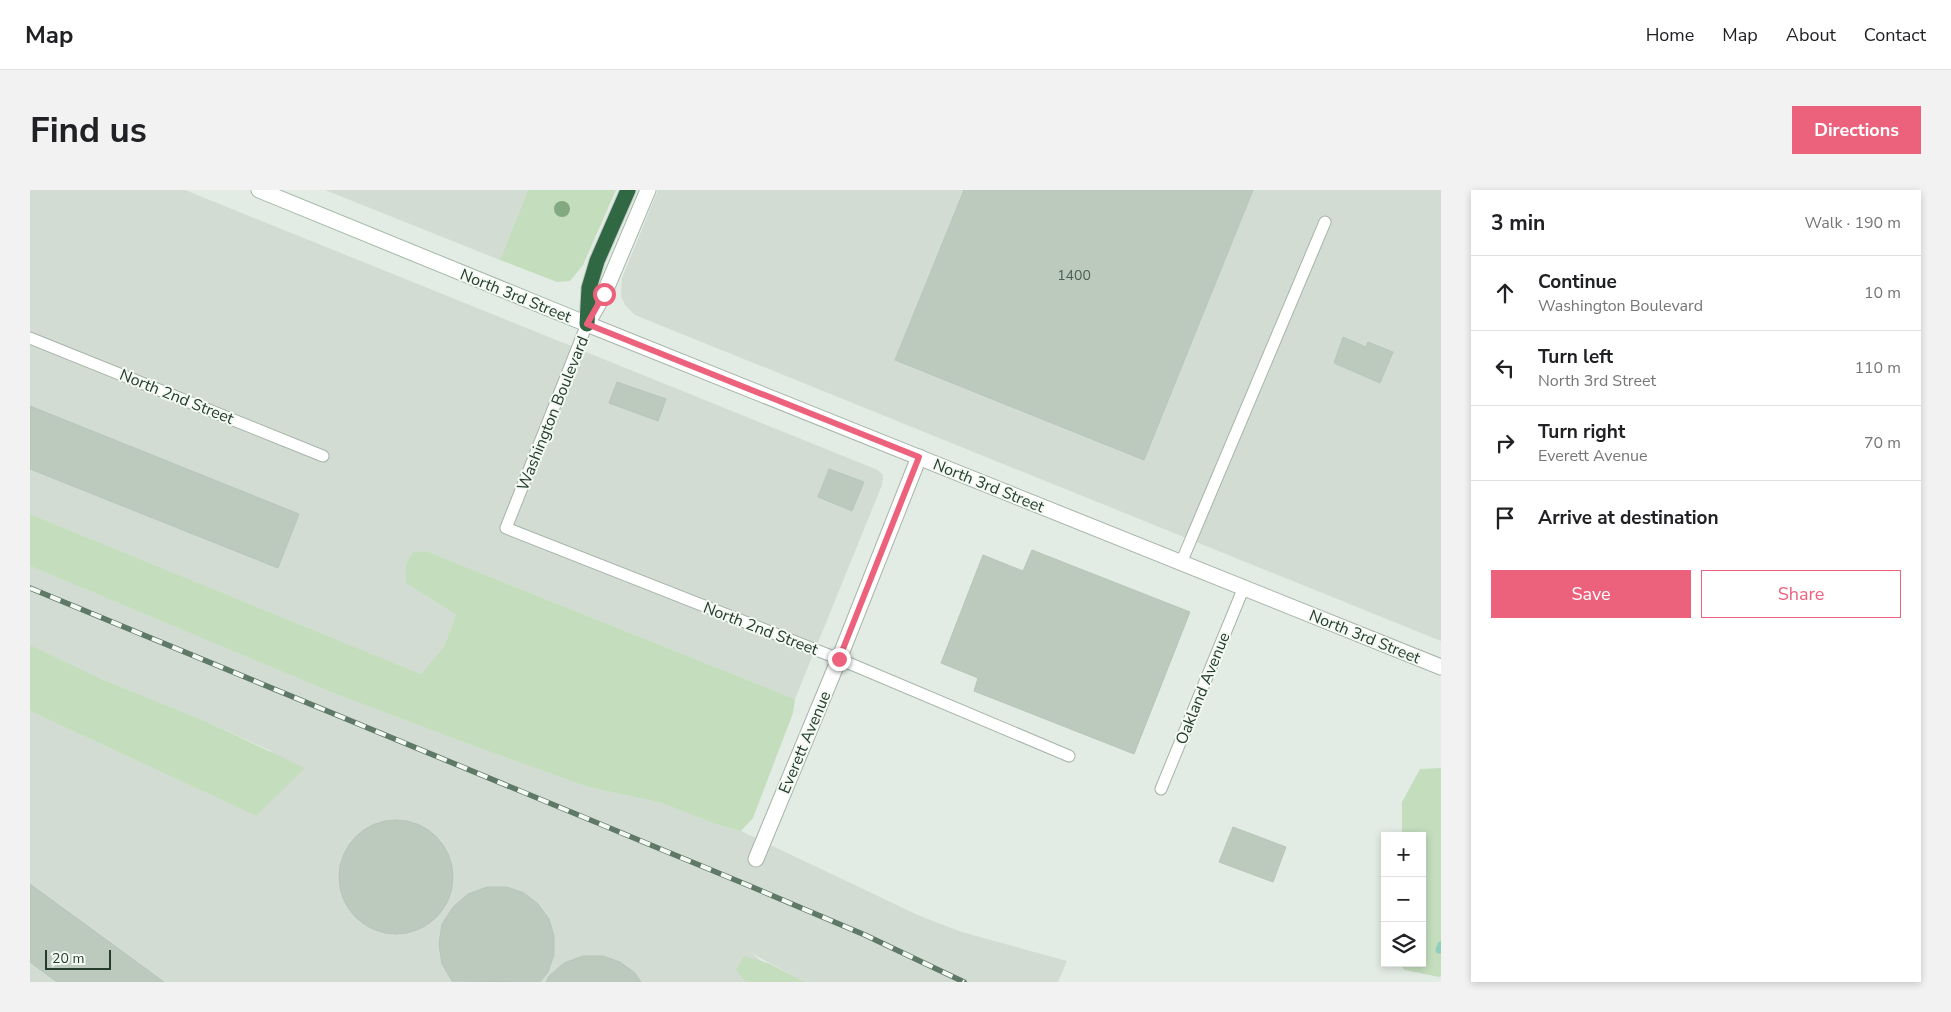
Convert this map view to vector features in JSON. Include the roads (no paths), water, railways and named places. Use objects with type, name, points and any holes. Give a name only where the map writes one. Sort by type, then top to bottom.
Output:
[{"type":"highway","points":[[587,324],[589,288],[597,261],[628,190]]},
{"type":"street","name":"North 3rd Street","points":[[259,190],[587,324],[1441,667]]},
{"type":"street","name":"Washington Boulevard","points":[[587,324],[604,294],[648,190]]},
{"type":"street","name":"Everett Avenue","points":[[756,859],[839,659],[919,457]]},
{"type":"lane","points":[[1181,563],[1325,222]]},
{"type":"lane","name":"Washington Boulevard","points":[[506,528],[587,324]]},
{"type":"lane","name":"North 2nd Street","points":[[30,338],[323,456]]},
{"type":"lane","name":"North 2nd Street","points":[[506,528],[839,659],[1069,756]]},
{"type":"lane","name":"Oakland Avenue","points":[[1161,789],[1244,587]]},
{"type":"waterway","points":[[1439,950],[1441,945]]},
{"type":"railway","points":[[30,588],[745,884],[865,935],[964,982]]}]
